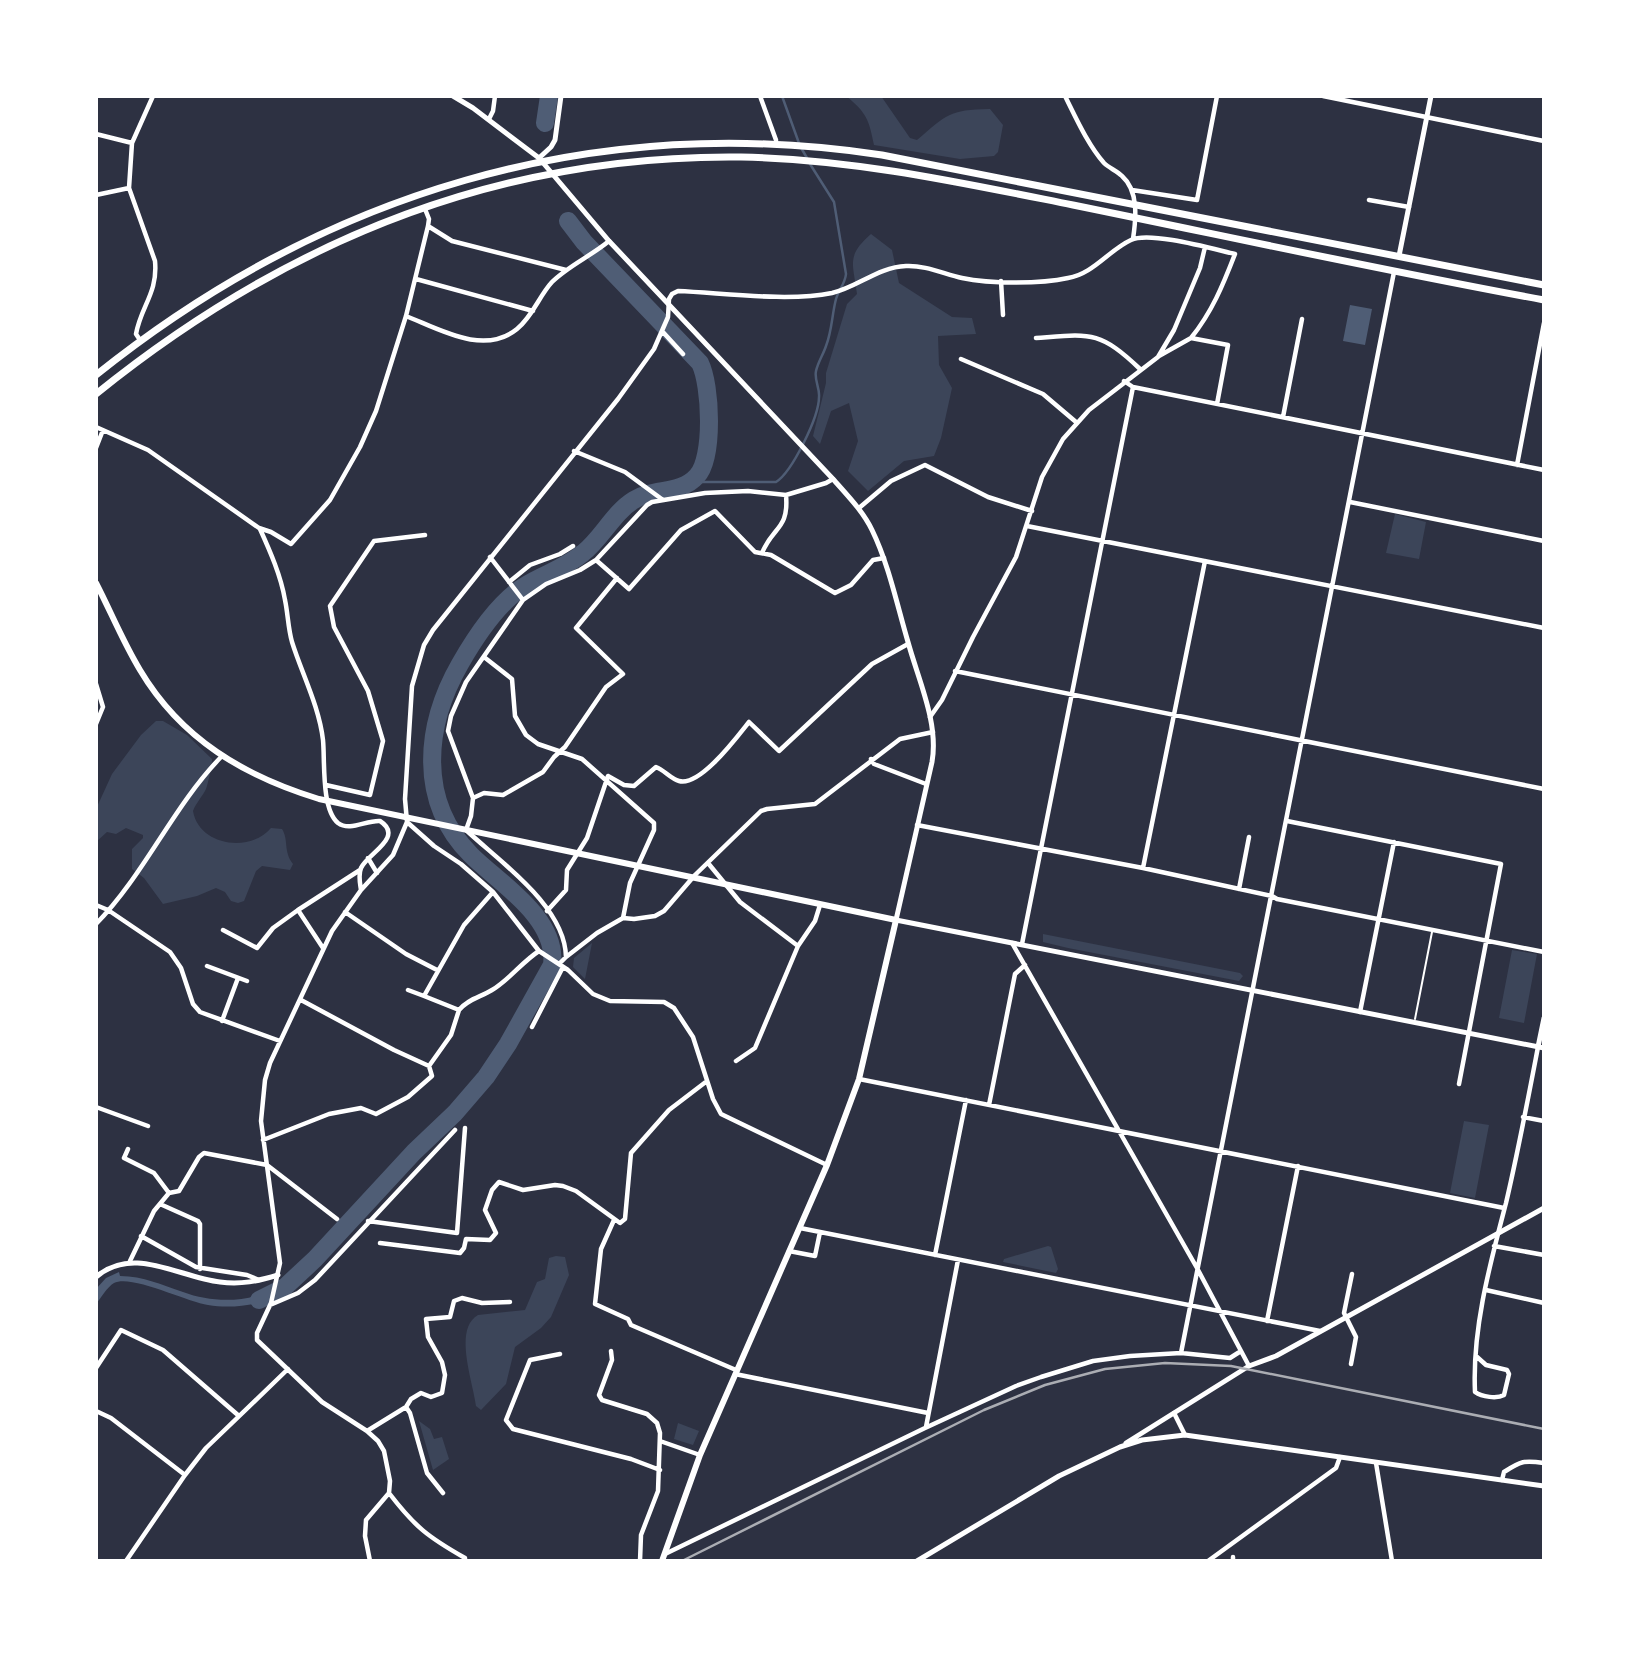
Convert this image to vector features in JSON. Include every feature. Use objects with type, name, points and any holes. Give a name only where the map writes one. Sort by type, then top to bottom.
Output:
[{"type":"highway","points":[[96,375],[140,340],[208,294],[298,244],[365,214],[420,194],[495,172],[552,160],[678,145],[782,144],[863,152],[936,164],[1544,285]]},
{"type":"highway","points":[[96,394],[149,352],[263,279],[378,223],[478,191],[566,171],[680,159],[738,157],[814,161],[936,178],[1544,300]]},
{"type":"main road","points":[[96,583],[139,669],[157,696],[189,730],[222,756],[268,782],[319,799],[896,920],[859,1079],[800,1228],[700,1455],[662,1559]]},
{"type":"street","points":[[140,340],[136,334],[137,327],[154,288],[156,274],[155,261],[129,188],[132,143],[153,96]]},
{"type":"street","points":[[453,96],[489,119],[539,158],[609,241],[833,479],[859,508],[872,528],[884,558],[933,732],[933,754],[896,920],[1541,1047]]},
{"type":"street","points":[[489,119],[495,96]]},
{"type":"street","points":[[539,158],[555,140],[561,96]]},
{"type":"street","points":[[760,96],[776,140]]},
{"type":"street","points":[[1065,96],[1084,133],[1105,163],[1124,177],[1132,190],[1136,218],[1133,239]]},
{"type":"street","points":[[1132,190],[1197,200],[1217,96]]},
{"type":"street","points":[[1324,96],[1544,141]]},
{"type":"street","points":[[1399,256],[1431,96]]},
{"type":"street","points":[[96,134],[132,143]]},
{"type":"street","points":[[96,195],[129,188]]},
{"type":"street","points":[[1369,200],[1409,207]]},
{"type":"street","points":[[96,427],[148,450],[259,528],[291,544],[330,500],[360,447],[376,411],[416,279],[428,226],[427,207]]},
{"type":"street","points":[[428,226],[452,241],[567,270]]},
{"type":"street","points":[[370,1561],[365,1536],[366,1520],[389,1493],[390,1481],[384,1451],[367,1431],[322,1402],[257,1340],[257,1333],[278,1277],[280,1252],[261,1121],[265,1080],[280,1041],[324,949],[361,890],[393,855],[407,822],[405,799],[414,673],[424,645],[433,630],[618,399],[654,349],[668,317],[669,299],[678,291],[802,296],[850,288],[886,269],[906,265],[962,278],[1001,281],[1070,278],[1088,270],[1133,239],[1169,239],[1235,254],[1216,301],[1191,338],[1124,381],[1069,430],[1048,466],[1005,581],[942,700],[930,717]]},
{"type":"street","points":[[406,316],[461,337],[485,342],[501,339],[517,329],[533,311],[549,285],[609,241]]},
{"type":"street","points":[[1158,357],[1174,330],[1200,268],[1205,247]]},
{"type":"street","points":[[1181,1353],[1394,272]]},
{"type":"street","points":[[416,279],[533,311]]},
{"type":"street","points":[[1001,281],[1003,315]]},
{"type":"street","points":[[1283,417],[1302,318]]},
{"type":"street","points":[[1517,465],[1544,323]]},
{"type":"street","points":[[663,330],[683,354]]},
{"type":"street","points":[[1036,338],[1084,335],[1096,337],[1119,349],[1140,369]]},
{"type":"street","points":[[1191,338],[1228,345],[1217,404]]},
{"type":"street","points":[[961,359],[1043,394],[1076,422]]},
{"type":"street","points":[[1124,381],[1132,387],[1544,470]]},
{"type":"street","points":[[1022,944],[1132,387]]},
{"type":"street","points":[[96,448],[103,430]]},
{"type":"street","points":[[574,451],[617,468],[662,499]]},
{"type":"street","points":[[859,508],[891,481],[925,465],[988,497],[1032,511]]},
{"type":"street","points":[[566,957],[562,935],[547,911],[520,879],[466,830],[473,798],[448,730],[461,692],[523,599],[546,584],[580,570],[596,559],[647,505],[662,499],[705,493],[748,491],[786,495],[833,479]]},
{"type":"street","points":[[762,553],[767,541],[784,523],[788,508],[786,495]]},
{"type":"street","points":[[1350,502],[1544,541]]},
{"type":"street","points":[[596,559],[629,589],[681,530],[715,511],[755,552],[771,555],[835,593],[850,585],[873,560],[884,558]]},
{"type":"street","points":[[1027,526],[1544,628]]},
{"type":"street","points":[[223,930],[257,948],[273,928],[360,870],[368,858],[385,844],[388,831],[385,824],[374,820],[349,827],[337,822],[331,814],[320,721],[292,640],[285,597],[269,548],[259,528]]},
{"type":"street","points":[[326,785],[370,795],[383,741],[368,691],[334,626],[330,606],[374,541],[425,535]]},
{"type":"street","points":[[509,582],[530,565],[573,546]]},
{"type":"street","points":[[490,557],[523,599]]},
{"type":"street","points":[[1143,868],[1205,561]]},
{"type":"street","points":[[473,798],[484,793],[503,795],[542,772],[560,752],[606,687],[623,674],[576,628],[617,578]]},
{"type":"street","points":[[547,911],[566,890],[567,870],[587,838],[608,776],[624,785],[634,786],[656,767],[677,780],[687,781],[709,768],[749,722],[779,751],[873,664],[908,644]]},
{"type":"street","points":[[484,657],[512,679],[514,716],[520,729],[532,741],[582,759],[651,820],[654,826],[630,883],[623,918]]},
{"type":"street","points":[[955,671],[1544,789]]},
{"type":"street","points":[[96,684],[103,707],[96,724]]},
{"type":"street","points":[[532,1027],[566,957],[597,933],[623,918],[655,916],[664,911],[761,811],[815,804],[900,739],[933,732]]},
{"type":"street","points":[[96,924],[203,775],[222,756]]},
{"type":"street","points":[[871,760],[874,764],[926,784]]},
{"type":"street","points":[[1287,821],[1501,864],[1459,1084]]},
{"type":"street","points":[[407,822],[492,892],[541,953],[562,966],[593,995],[616,1002],[658,1001],[674,1008],[693,1037],[716,1107],[721,1114],[827,1164]]},
{"type":"street","points":[[917,825],[1143,868],[1277,899],[1544,952]]},
{"type":"street","points":[[1239,889],[1250,837]]},
{"type":"street","points":[[1360,1012],[1394,842]]},
{"type":"street","points":[[368,858],[377,873]]},
{"type":"street","points":[[708,863],[746,907],[798,946]]},
{"type":"street","points":[[360,870],[361,890]]},
{"type":"street","points":[[424,996],[464,925],[492,892]]},
{"type":"street","points":[[96,905],[108,910],[170,952],[181,968],[196,1009],[280,1041]]},
{"type":"street","points":[[736,1061],[755,1048],[798,946],[815,921],[820,905]]},
{"type":"street","points":[[298,910],[324,949]]},
{"type":"street","points":[[345,912],[395,947],[437,970]]},
{"type":"street","points":[[1012,942],[1197,1268],[1249,1366]]},
{"type":"street","points":[[429,1066],[451,1035],[459,1010],[503,982],[527,959],[541,953]]},
{"type":"street","points":[[989,1105],[1016,974],[1025,965]]},
{"type":"street","points":[[208,966],[247,981]]},
{"type":"street","points":[[222,1021],[238,978]]},
{"type":"street","points":[[408,990],[459,1010]]},
{"type":"street","points":[[263,1140],[329,1114],[361,1108],[376,1114],[408,1097],[432,1076],[429,1066],[301,1000]]},
{"type":"street","points":[[1476,1356],[1486,1365],[1507,1370],[1504,1395],[1499,1398],[1475,1392],[1476,1342],[1494,1246],[1541,1047],[1544,1018]]},
{"type":"street","points":[[859,1079],[1504,1208]]},
{"type":"street","points":[[380,1243],[460,1253],[466,1239],[490,1240],[496,1233],[485,1210],[492,1190],[499,1182],[523,1190],[563,1186],[576,1191],[620,1223],[625,1219],[631,1153],[669,1110],[707,1081]]},
{"type":"street","points":[[935,1255],[966,1100]]},
{"type":"street","points":[[96,1107],[148,1126]]},
{"type":"street","points":[[1523,1117],[1544,1121]]},
{"type":"street","points":[[368,1221],[457,1233],[465,1128]]},
{"type":"street","points":[[270,1304],[298,1293],[314,1280],[454,1130]]},
{"type":"street","points":[[128,1149],[124,1158],[155,1173],[169,1193]]},
{"type":"street","points":[[130,1261],[160,1204],[169,1193],[179,1191],[204,1153],[267,1165],[337,1219]]},
{"type":"street","points":[[1267,1321],[1298,1166]]},
{"type":"street","points":[[160,1204],[200,1224],[200,1269]]},
{"type":"street","points":[[917,1561],[1059,1476],[1120,1447],[1249,1366],[1276,1356],[1544,1208]]},
{"type":"street","points":[[614,1220],[601,1249],[595,1304],[628,1319],[631,1325],[735,1372],[928,1413]]},
{"type":"street","points":[[800,1228],[1320,1331]]},
{"type":"street","points":[[789,1251],[815,1256],[820,1232]]},
{"type":"street","points":[[141,1236],[200,1269],[247,1275],[259,1280]]},
{"type":"street","points":[[1494,1246],[1544,1255]]},
{"type":"street","points":[[925,1428],[958,1260]]},
{"type":"street","points":[[96,1276],[113,1264],[130,1261],[216,1282],[236,1284],[278,1277]]},
{"type":"street","points":[[1351,1364],[1356,1337],[1343,1313],[1352,1274]]},
{"type":"street","points":[[1486,1290],[1544,1303]]},
{"type":"street","points":[[367,1431],[406,1407],[411,1399],[421,1394],[431,1396],[442,1393],[445,1375],[442,1362],[428,1337],[426,1318],[450,1317],[454,1301],[462,1298],[494,1304],[510,1302]]},
{"type":"street","points":[[96,1368],[121,1330],[163,1350],[239,1416]]},
{"type":"street","points":[[611,1351],[611,1360],[600,1395],[602,1400],[653,1418],[660,1433],[658,1491],[641,1535],[640,1561]]},
{"type":"street","points":[[662,1559],[925,1428],[1016,1386],[1067,1368],[1130,1356],[1181,1353],[1230,1359],[1241,1351]]},
{"type":"street","points":[[560,1353],[530,1360],[506,1420],[513,1430],[631,1459],[660,1470]]},
{"type":"street","points":[[126,1561],[206,1448],[288,1368]]},
{"type":"street","points":[[406,1407],[426,1473],[443,1493]]},
{"type":"street","points":[[96,1411],[111,1418],[185,1475]]},
{"type":"street","points":[[1174,1413],[1185,1435]]},
{"type":"street","points":[[1120,1447],[1142,1440],[1185,1435],[1544,1486]]},
{"type":"street","points":[[660,1441],[700,1455]]},
{"type":"street","points":[[1208,1561],[1336,1468],[1340,1457]]},
{"type":"street","points":[[1502,1480],[1504,1472],[1520,1462],[1525,1460],[1544,1463]]},
{"type":"street","points":[[1376,1463],[1392,1561]]},
{"type":"street","points":[[389,1493],[410,1521],[465,1558],[465,1561]]},
{"type":"lane","points":[[1415,1022],[1432,931]]},
{"type":"shaded area","points":[[846,96],[881,96],[910,138],[917,140],[949,115],[990,109],[1003,125],[998,152],[994,156],[960,159],[874,145],[866,118],[859,107]]},
{"type":"shaded area","points":[[871,234],[892,250],[899,283],[952,317],[972,318],[976,334],[938,336],[939,365],[952,388],[941,438],[934,456],[904,461],[868,491],[848,471],[858,441],[849,403],[831,411],[820,444],[813,436],[826,373],[847,304],[857,294],[853,267],[855,254]]},
{"type":"shaded area","points":[[1350,305],[1372,309],[1365,345],[1343,341]]},
{"type":"shaded area","points":[[1395,514],[1426,522],[1419,559],[1386,553]]},
{"type":"shaded area","points":[[156,721],[163,721],[187,735],[212,759],[206,789],[193,811],[197,823],[205,832],[226,842],[239,843],[262,836],[271,828],[282,829],[293,864],[290,870],[262,866],[256,871],[244,901],[238,903],[231,901],[225,892],[216,888],[197,896],[163,904],[144,878],[132,869],[132,849],[143,835],[126,828],[116,834],[107,832],[96,842],[96,809],[112,774],[141,735]]},
{"type":"shaded area","points":[[1043,934],[1240,973],[1243,976],[1239,981],[1068,948],[1043,942]]},
{"type":"shaded area","points":[[592,943],[585,979],[573,967],[574,958]]},
{"type":"shaded area","points":[[1512,950],[1537,954],[1524,1023],[1499,1018]]},
{"type":"shaded area","points":[[1464,1121],[1489,1125],[1475,1198],[1450,1193]]},
{"type":"shaded area","points":[[1051,1247],[1058,1269],[1056,1273],[1003,1262],[1004,1259]]},
{"type":"shaded area","points":[[565,1257],[569,1275],[551,1317],[515,1347],[506,1384],[481,1410],[476,1406],[466,1357],[467,1332],[471,1322],[478,1315],[525,1310],[537,1282],[545,1279],[549,1258]]},
{"type":"shaded area","points":[[119,1272],[120,1276],[145,1279],[195,1296],[221,1300],[259,1295],[282,1284],[278,1297],[253,1304],[226,1307],[199,1303],[146,1285],[122,1281],[111,1285],[96,1304],[96,1289],[106,1278]]},
{"type":"shaded area","points":[[419,1421],[430,1429],[434,1439],[442,1437],[449,1459],[433,1470]]},
{"type":"shaded area","points":[[678,1423],[699,1431],[693,1445],[674,1439]]},
{"type":"waterway","points":[[545,123],[549,96]]},
{"type":"waterway","points":[[782,96],[807,158]]},
{"type":"waterway","points":[[691,482],[776,482],[797,456],[815,417],[819,397],[816,371],[828,340],[836,299],[846,274],[834,202],[810,164]]},
{"type":"waterway","points":[[259,1300],[285,1287],[315,1259],[414,1152],[455,1113],[486,1077],[508,1044],[552,965],[546,932],[536,917],[511,890],[471,855],[454,834],[442,811],[432,762],[434,737],[439,712],[460,664],[488,621],[513,594],[583,553],[634,500],[690,482],[697,476],[706,454],[709,421],[707,387],[700,363],[584,242],[568,221]]},
{"type":"railway","points":[[682,1561],[984,1410],[1045,1385],[1105,1369],[1165,1363],[1231,1366],[1544,1429]]}]
